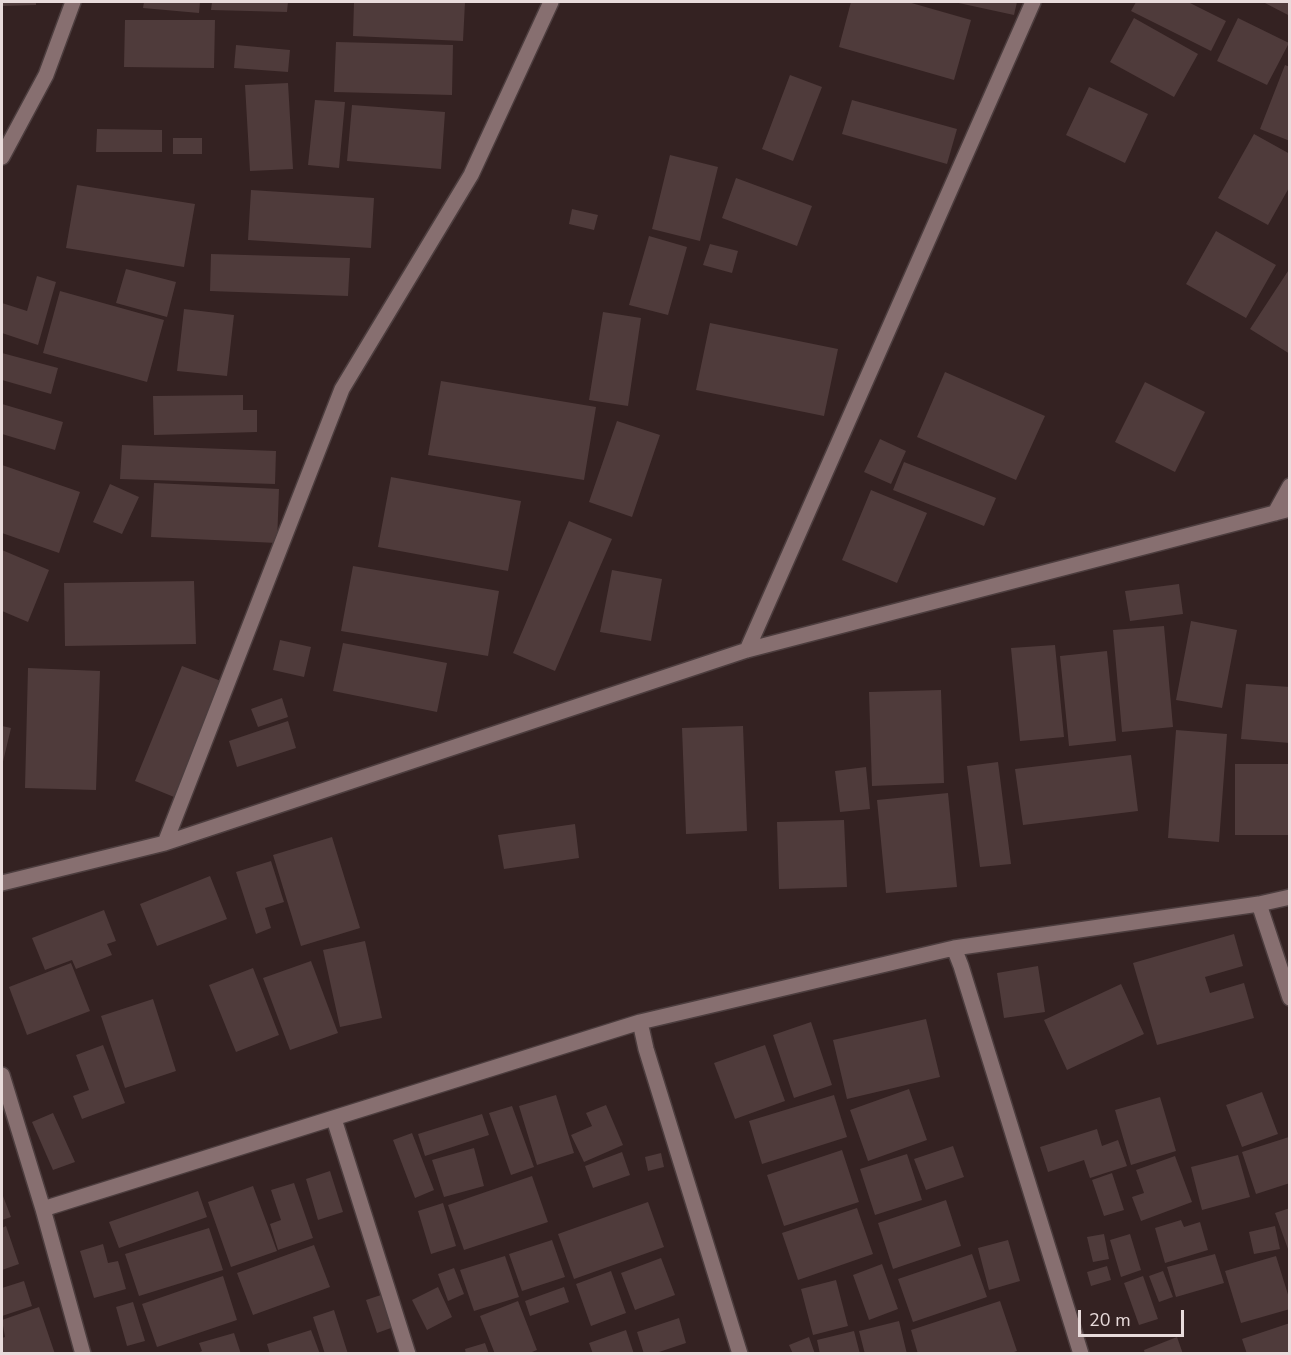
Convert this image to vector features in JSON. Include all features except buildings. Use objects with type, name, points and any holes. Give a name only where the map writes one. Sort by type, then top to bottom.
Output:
[{"type":"street","points":[[2,157],[46,75],[73,2]]},
{"type":"street","points":[[165,843],[342,389],[471,175],[551,2]]},
{"type":"street","points":[[747,650],[1033,2]]},
{"type":"street","points":[[2,883],[165,843],[747,650],[1282,511],[1290,486]]},
{"type":"street","points":[[43,1209],[640,1022],[954,948],[1259,904],[1290,897]]},
{"type":"street","points":[[1259,904],[1290,998]]},
{"type":"street","points":[[954,948],[965,977],[1081,1353]]},
{"type":"street","points":[[640,1022],[646,1049],[740,1353]]},
{"type":"street","points":[[2,1075],[43,1209],[83,1353]]},
{"type":"street","points":[[334,1119],[408,1353]]}]
